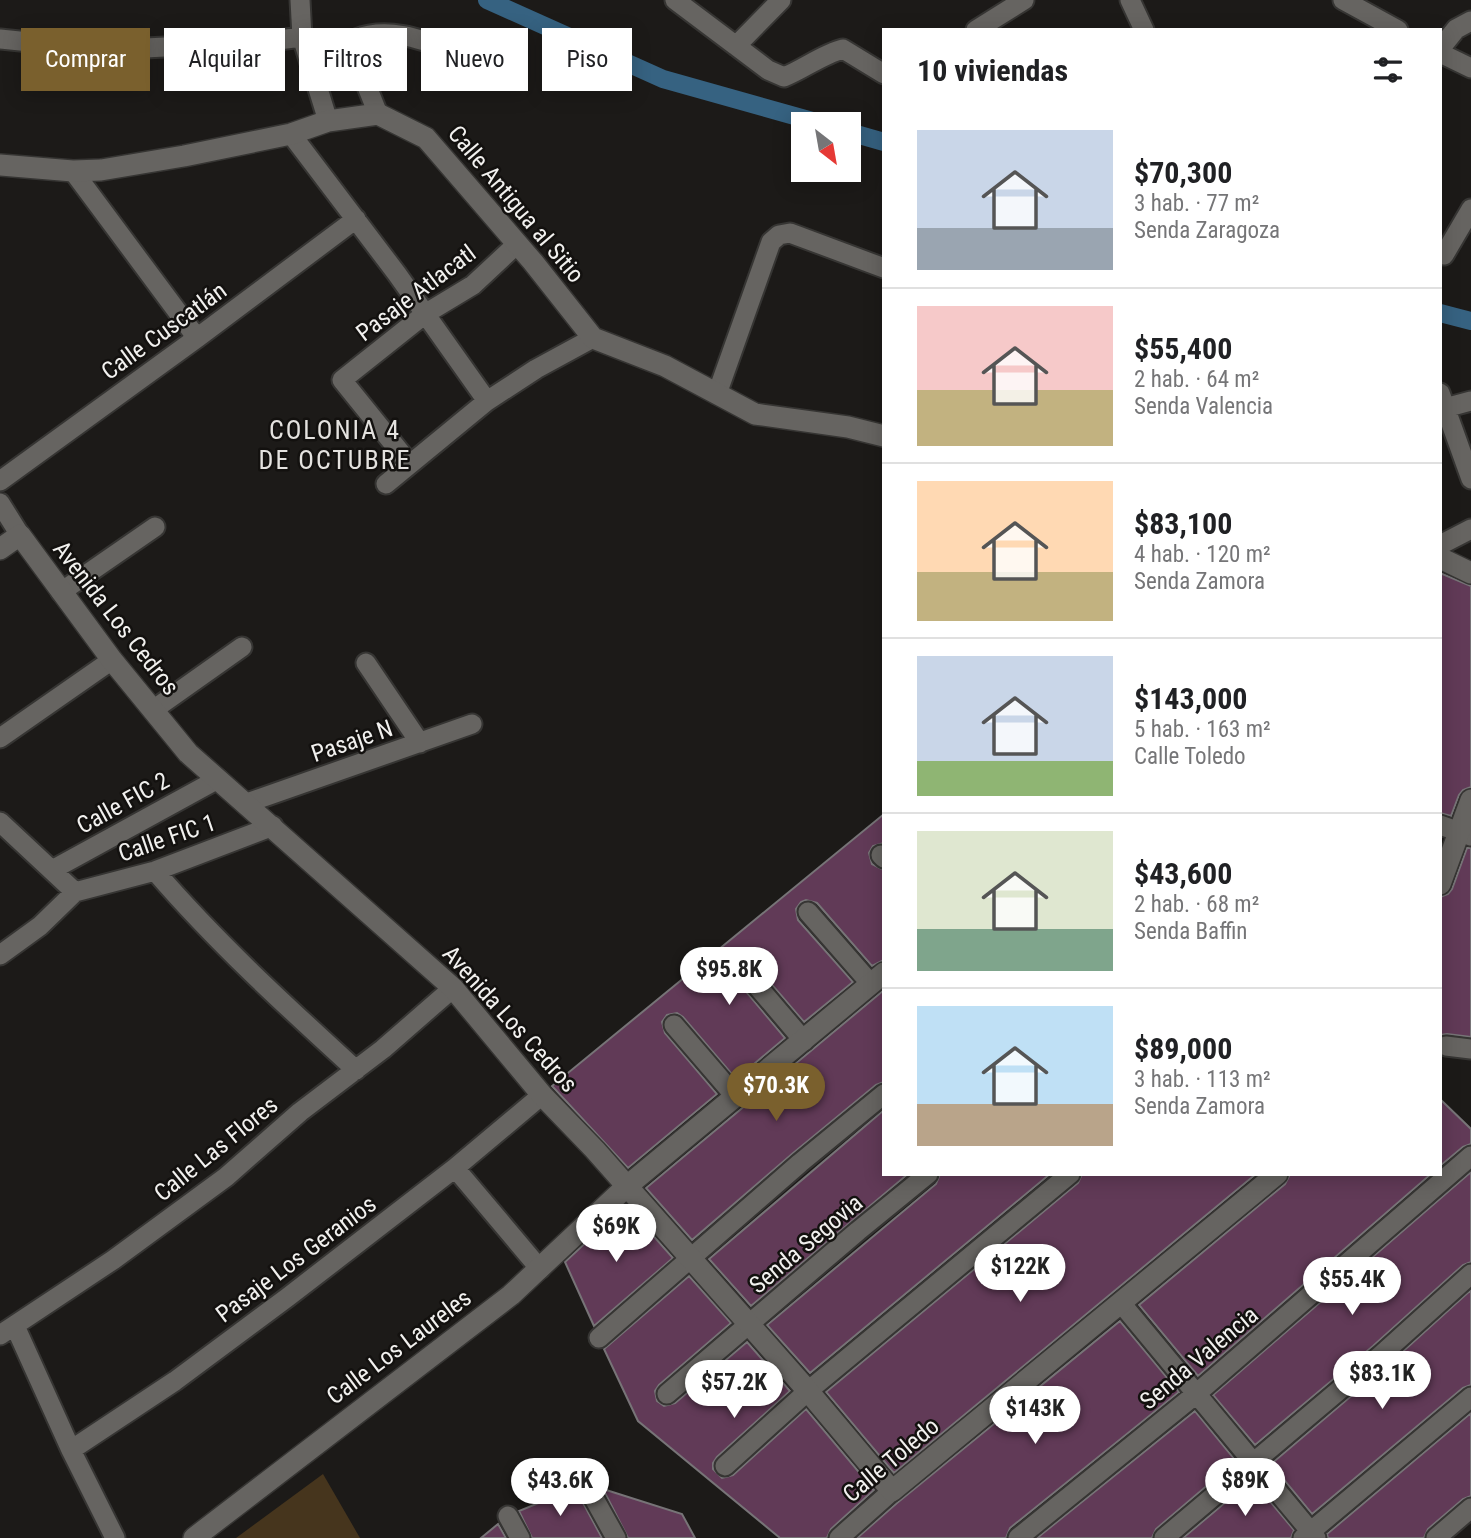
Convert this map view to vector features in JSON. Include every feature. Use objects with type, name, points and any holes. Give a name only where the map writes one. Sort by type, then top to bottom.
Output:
[{"type":"street","points":[[675,0],[768,70],[784,77],[808,67],[831,52],[844,49],[882,73]]},
{"type":"street","points":[[736,46],[781,0]]},
{"type":"street","points":[[979,28],[1024,0]]},
{"type":"street","points":[[1130,0],[1143,28]]},
{"type":"street","points":[[1343,0],[1394,28]]},
{"type":"street","points":[[300,7],[301,28]]},
{"type":"street","points":[[1442,48],[1456,29],[1471,21]]},
{"type":"street","points":[[0,165],[72,171],[101,170],[291,134],[328,121],[378,114],[354,54],[352,46],[356,39],[396,33],[421,41]]},
{"type":"street","points":[[0,39],[107,50],[262,42],[299,37]]},
{"type":"street","points":[[1442,52],[1471,68]]},
{"type":"street","points":[[319,91],[328,121]]},
{"type":"street","name":"Calle Antigua al Sitio","points":[[378,114],[426,138],[593,338],[665,366],[755,414],[848,427],[882,436]]},
{"type":"street","points":[[291,134],[487,401]]},
{"type":"street","points":[[72,171],[197,338]]},
{"type":"street","points":[[1444,255],[1471,209]]},
{"type":"street","name":"Calle Cuscatlán","points":[[0,481],[356,219]]},
{"type":"street","points":[[717,394],[771,242],[779,235],[790,233],[882,267]]},
{"type":"street","name":"Pasaje Atlacatl","points":[[409,463],[342,380],[425,314],[473,285],[517,244]]},
{"type":"street","points":[[386,484],[487,401],[536,369],[593,338]]},
{"type":"street","points":[[1470,475],[1442,401],[1471,401]]},
{"type":"street","points":[[0,503],[20,536],[0,549]]},
{"type":"street","points":[[61,592],[155,527]]},
{"type":"street","points":[[1442,544],[1471,529]]},
{"type":"street","name":"Avenida Los Cedros","points":[[20,536],[112,660],[188,752],[453,988],[542,1094],[690,1257],[892,1491]]},
{"type":"street","points":[[1442,559],[1471,573]]},
{"type":"street","points":[[153,710],[242,647]]},
{"type":"street","points":[[0,737],[112,660]]},
{"type":"street","points":[[366,663],[420,743]]},
{"type":"street","name":"Pasaje N","points":[[247,803],[472,724]]},
{"type":"street","name":"Calle FIC 2","points":[[52,870],[218,779]]},
{"type":"street","points":[[1442,878],[1457,831],[1471,800]]},
{"type":"street","points":[[0,822],[75,891],[40,926],[0,955]]},
{"type":"street","name":"Calle FIC 1","points":[[75,891],[155,871],[273,826]]},
{"type":"street","points":[[155,871],[187,908],[263,985],[356,1070]]},
{"type":"street","points":[[808,912],[877,979]]},
{"type":"street","points":[[740,967],[804,1041]]},
{"type":"street","name":"Calle Los Laureles","points":[[194,1538],[511,1295],[626,1187],[877,979]]},
{"type":"street","name":"Calle Las Flores","points":[[8,1330],[113,1261],[226,1177],[300,1112],[356,1070],[453,988]]},
{"type":"street","points":[[674,1025],[735,1096]]},
{"type":"street","points":[[1446,1046],[1471,1049]]},
{"type":"street","name":"Pasaje Los Geranios","points":[[71,1450],[186,1374],[455,1167],[542,1094]]},
{"type":"street","points":[[599,1338],[690,1257],[882,1096]]},
{"type":"street","name":"Senda Valencia","points":[[1018,1538],[1196,1394],[1471,1156]]},
{"type":"street","points":[[455,1167],[540,1269]]},
{"type":"street","name":"Senda Segovia","points":[[667,1394],[926,1176]]},
{"type":"street","points":[[725,1466],[808,1391],[1068,1176]]},
{"type":"street","name":"Calle Toledo","points":[[839,1538],[1270,1177]]},
{"type":"street","points":[[1164,1538],[1392,1346],[1471,1274]]},
{"type":"street","points":[[1121,1303],[1254,1463],[1310,1536],[1471,1396]]},
{"type":"street","points":[[8,1330],[115,1538]]},
{"type":"street","points":[[586,1484],[616,1538]]},
{"type":"street","points":[[1436,1538],[1471,1508]]},
{"type":"street","points":[[508,1516],[520,1538]]},
{"type":"shaded area","points":[[323,1474],[360,1538],[236,1538]]},
{"type":"building","points":[[1442,574],[1471,586],[1471,787],[1459,795],[1451,816],[1442,814]]},
{"type":"building","points":[[882,816],[882,844],[873,846],[869,853],[872,864],[882,869],[882,961],[872,966],[817,903],[806,900],[801,902],[796,909],[798,920],[853,982],[804,1022],[750,959],[744,955],[734,957],[729,964],[732,975],[785,1038],[736,1079],[683,1017],[677,1013],[667,1015],[662,1022],[665,1033],[717,1094],[628,1168],[552,1086]]},
{"type":"building","points":[[1467,848],[1471,848],[1471,1037],[1442,1035],[1442,896],[1452,889]]},
{"type":"building","points":[[882,992],[882,1083],[792,1154],[692,1240],[646,1188]]},
{"type":"building","points":[[1442,1101],[1471,1129],[1471,1144],[1463,1147],[1442,1164]]},
{"type":"building","points":[[882,1112],[882,1176],[906,1176],[751,1306],[709,1259]]},
{"type":"building","points":[[1471,1172],[1471,1262],[1463,1265],[1373,1346],[1255,1445],[1213,1395]]},
{"type":"building","points":[[939,1176],[1048,1176],[810,1373],[767,1325],[936,1184]]},
{"type":"building","points":[[1081,1176],[1254,1176],[894,1473],[826,1392],[1078,1183]]},
{"type":"building","points":[[1289,1176],[1429,1176],[1198,1376],[1139,1305],[1285,1184]]},
{"type":"building","points":[[626,1205],[673,1258],[594,1326],[565,1262]]},
{"type":"building","points":[[689,1276],[731,1323],[659,1385],[655,1391],[657,1401],[664,1406],[675,1403],[747,1342],[790,1391],[717,1457],[713,1469],[722,1478],[733,1475],[806,1409],[874,1490],[831,1529],[827,1538],[780,1538],[638,1421],[604,1349]]},
{"type":"building","points":[[1471,1290],[1471,1385],[1463,1388],[1312,1514],[1271,1464]]},
{"type":"building","points":[[1120,1321],[1179,1392],[1010,1528],[1006,1538],[857,1538],[897,1503]]},
{"type":"building","points":[[1195,1411],[1236,1461],[1156,1529],[1152,1538],[1037,1538]]},
{"type":"building","points":[[1471,1413],[1471,1496],[1463,1499],[1428,1529],[1424,1538],[1328,1538],[1327,1534]]},
{"type":"building","points":[[1252,1480],[1294,1530],[1291,1538],[1183,1538]]},
{"type":"building","points":[[575,1488],[602,1538],[532,1538],[519,1511]]},
{"type":"building","points":[[603,1489],[682,1514],[695,1538],[628,1538]]},
{"type":"building","points":[[498,1524],[506,1538],[481,1538]]},
{"type":"waterway","points":[[487,0],[663,79],[791,115]]},
{"type":"waterway","points":[[861,135],[882,141]]},
{"type":"waterway","points":[[1442,314],[1471,321]]},
{"type":"district","name":"COLONIA 4 DE OCTUBRE","points":[[335,445]]}]
